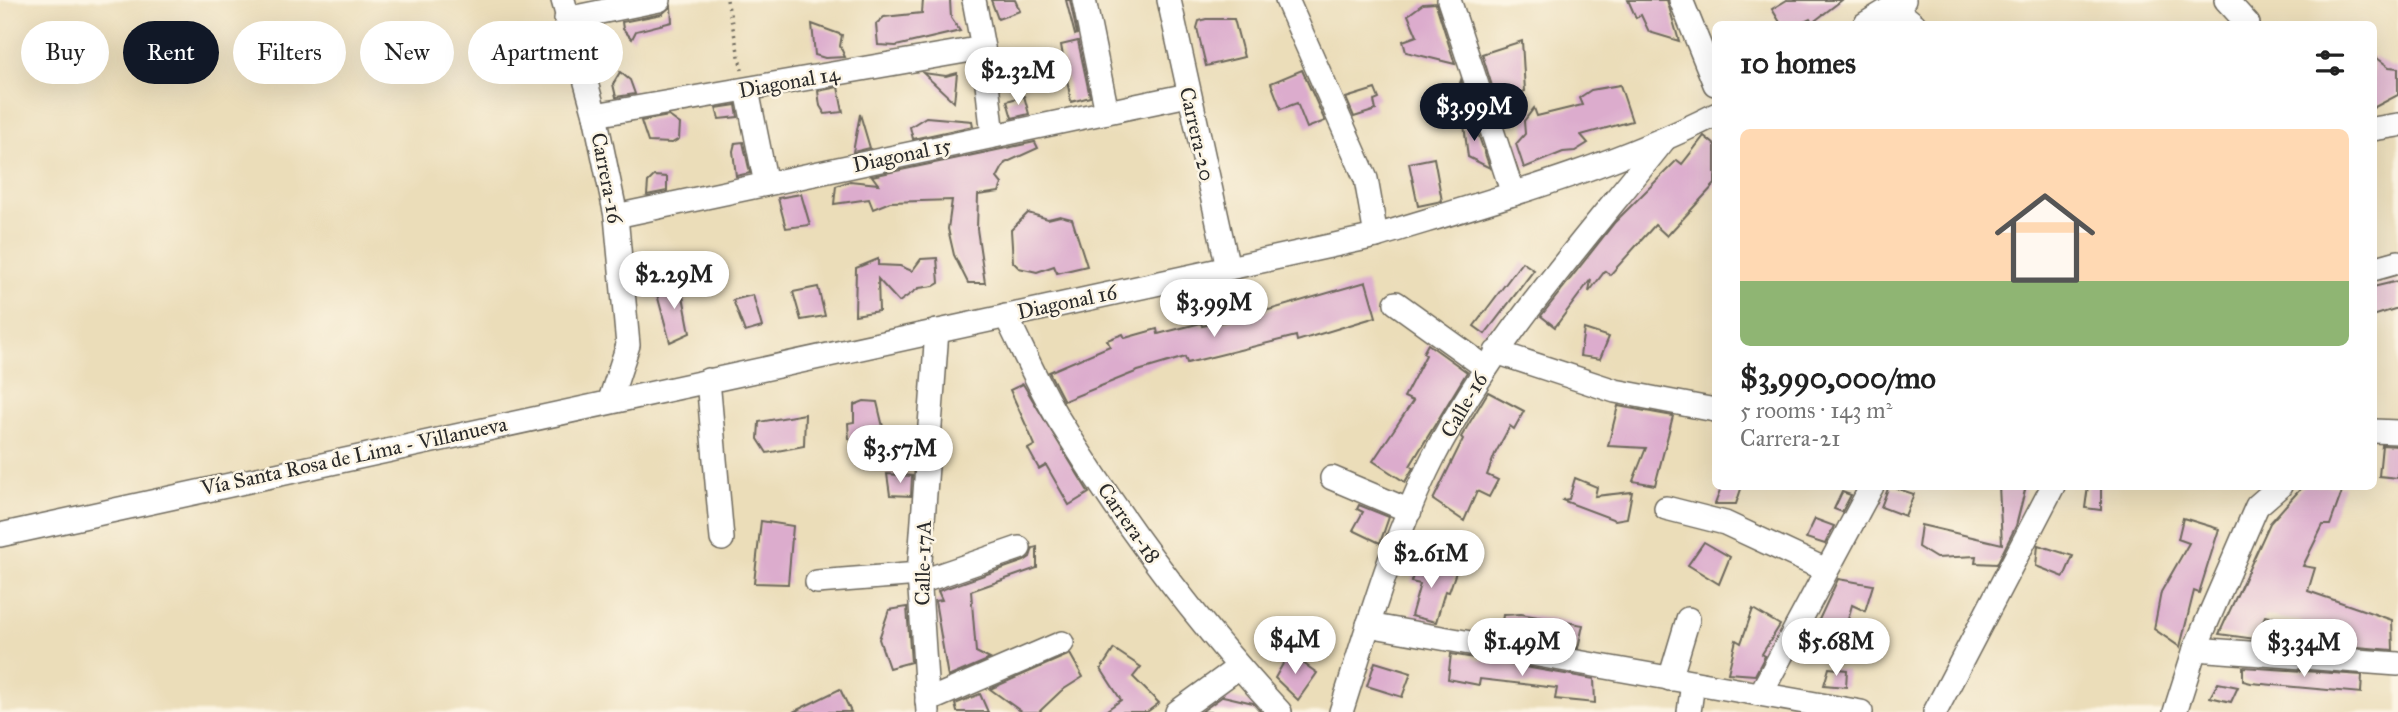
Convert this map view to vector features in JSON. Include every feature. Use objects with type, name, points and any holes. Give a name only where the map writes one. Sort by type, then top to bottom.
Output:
[{"type":"street","points":[[564,9],[659,0]]},
{"type":"street","points":[[974,0],[983,48],[993,136]]},
{"type":"street","points":[[1084,0],[1107,112]]},
{"type":"street","name":"Carrera-20","points":[[1169,0],[1228,268]]},
{"type":"street","points":[[1287,0],[1366,179],[1376,236]]},
{"type":"street","points":[[1449,0],[1513,194]]},
{"type":"street","points":[[1681,0],[1712,77]]},
{"type":"street","points":[[2226,0],[2245,21]]},
{"type":"street","points":[[1870,21],[1899,4],[1911,21]]},
{"type":"street","name":"Carrera-16","points":[[564,9],[595,115],[616,216],[628,345],[610,400]]},
{"type":"street","name":"Diagonal 14","points":[[595,115],[983,48]]},
{"type":"street","points":[[747,90],[766,184]]},
{"type":"street","name":"Diagonal 15","points":[[616,216],[1188,95]]},
{"type":"street","name":"Diagonal 16","points":[[708,380],[1376,236],[1513,194],[1664,140],[1712,116]]},
{"type":"street","points":[[2377,128],[2398,125]]},
{"type":"street","name":"Calle-16","points":[[1341,712],[1368,625],[1410,511],[1433,458],[1491,360],[1664,140]]},
{"type":"street","points":[[2377,268],[2398,262]]},
{"type":"street","points":[[1395,303],[1491,360],[1615,391],[1712,409]]},
{"type":"street","name":"Carrera-18","points":[[1006,316],[1058,418],[1148,554],[1239,667],[1280,712]]},
{"type":"street","name":"Calle-17A","points":[[927,706],[920,578],[937,331]]},
{"type":"street","points":[[708,380],[722,539]]},
{"type":"street","name":"Vía Santa Rosa de Lima - Villanueva","points":[[0,535],[708,380]]},
{"type":"street","points":[[2377,431],[2398,432]]},
{"type":"street","points":[[1332,478],[1410,511]]},
{"type":"street","points":[[1761,693],[1870,490]]},
{"type":"street","points":[[1935,712],[2051,490]]},
{"type":"street","points":[[2175,712],[2195,649],[2257,506],[2275,490]]},
{"type":"street","points":[[1666,508],[1725,523],[1826,570]]},
{"type":"street","points":[[817,582],[920,578],[1019,548]]},
{"type":"street","points":[[1670,679],[1688,620]]},
{"type":"street","points":[[1368,625],[1861,712]]},
{"type":"street","points":[[927,706],[1062,643]]},
{"type":"street","points":[[2195,649],[2398,664]]},
{"type":"street","points":[[1177,712],[1239,667]]},
{"type":"street","points":[[1689,712],[1693,683]]},
{"type":"path","points":[[727,0],[747,90]]},
{"type":"building","points":[[923,0],[950,0],[951,18],[960,31],[896,46],[878,45],[876,24],[884,17],[922,13]]},
{"type":"building","points":[[991,0],[1015,0],[1020,11],[998,19]]},
{"type":"building","points":[[1066,0],[1070,0],[1077,34],[1075,35]]},
{"type":"building","points":[[1628,0],[1667,0],[1679,41],[1649,32],[1641,15],[1636,18]]},
{"type":"building","points":[[1787,0],[1842,0],[1815,21],[1779,21],[1772,9]]},
{"type":"building","points":[[1436,3],[1455,64],[1406,52],[1403,41],[1417,36],[1408,15],[1423,4]]},
{"type":"building","points":[[671,6],[672,22],[636,31],[632,39],[623,29],[623,22],[662,14]]},
{"type":"building","points":[[1234,19],[1244,57],[1206,66],[1197,28],[1199,21]]},
{"type":"building","points":[[812,24],[842,35],[840,46],[845,57],[825,58],[815,55]]},
{"type":"building","points":[[1078,41],[1090,97],[1071,102],[1061,45]]},
{"type":"building","points":[[1522,41],[1525,91],[1513,96],[1492,86],[1482,54]]},
{"type":"building","points":[[2377,58],[2389,67],[2398,68],[2398,95],[2377,106]]},
{"type":"building","points":[[1302,70],[1325,121],[1307,128],[1297,103],[1281,109],[1271,83]]},
{"type":"building","points":[[923,73],[946,76],[957,73],[954,102]]},
{"type":"building","points":[[623,74],[630,80],[635,94],[616,97],[613,84],[623,84]]},
{"type":"building","points":[[1461,80],[1469,105],[1454,102]]},
{"type":"building","points":[[1620,85],[1632,121],[1581,135],[1588,143],[1575,151],[1563,152],[1524,168],[1516,144],[1525,134],[1524,121],[1534,108],[1537,116],[1582,105],[1579,98],[1591,90]]},
{"type":"building","points":[[838,87],[843,112],[825,114],[820,106],[818,91]]},
{"type":"building","points":[[1375,89],[1379,99],[1374,101],[1376,110],[1354,117],[1346,98]]},
{"type":"building","points":[[1024,96],[1029,114],[1012,118],[1007,101]]},
{"type":"building","points":[[736,105],[738,117],[719,119],[716,108]]},
{"type":"building","points":[[1462,108],[1478,134],[1490,168],[1468,157]]},
{"type":"building","points":[[860,114],[870,148],[853,152]]},
{"type":"building","points":[[669,116],[680,124],[679,139],[672,143],[648,142],[641,121]]},
{"type":"building","points":[[926,117],[972,121],[973,126],[913,139],[910,127]]},
{"type":"building","points":[[1704,136],[1712,143],[1712,187],[1667,236],[1655,225],[1610,275],[1605,271],[1589,292],[1591,279],[1555,327],[1541,316],[1615,222],[1677,160],[1682,164]]},
{"type":"building","points":[[743,142],[750,173],[736,176],[733,151],[735,143]]},
{"type":"building","points":[[1035,142],[1038,148],[1005,163],[997,178],[1002,184],[999,192],[978,195],[977,229],[985,283],[968,283],[954,255],[948,229],[952,200],[890,202],[873,209],[869,199],[834,204],[836,186],[850,181],[878,184],[872,176]]},
{"type":"building","points":[[1434,158],[1442,201],[1418,206],[1409,163]]},
{"type":"building","points":[[654,176],[667,177],[667,191],[647,195],[648,182]]},
{"type":"building","points":[[801,194],[810,225],[786,228],[778,198]]},
{"type":"building","points":[[1028,213],[1048,219],[1060,216],[1072,219],[1087,266],[1057,273],[1054,266],[1037,272],[1019,268],[1013,262],[1011,230]]},
{"type":"building","points":[[937,258],[939,283],[919,288],[899,302],[878,279],[879,311],[855,315],[856,268],[878,259],[878,265],[900,266],[912,271],[921,259]]},
{"type":"building","points":[[1522,262],[1534,270],[1485,334],[1474,326]]},
{"type":"building","points":[[2398,281],[2398,308],[2377,315],[2377,286]]},
{"type":"building","points":[[1366,282],[1376,317],[1297,341],[1296,336],[1187,363],[1185,357],[1138,371],[1064,401],[1049,372],[1110,346],[1107,340],[1123,334],[1125,338],[1157,329],[1158,334],[1201,323],[1202,326],[1241,318]]},
{"type":"building","points":[[681,285],[690,333],[670,342],[655,287]]},
{"type":"building","points":[[818,287],[825,316],[801,320],[793,292]]},
{"type":"building","points":[[753,295],[762,327],[745,332],[733,300]]},
{"type":"building","points":[[1584,329],[1609,337],[1600,359],[1580,356]]},
{"type":"building","points":[[1428,344],[1467,372],[1410,466],[1413,468],[1405,482],[1373,461],[1413,401],[1404,397],[1426,355],[1423,353]]},
{"type":"building","points":[[1023,384],[1089,493],[1069,505],[1046,465],[1039,469],[1028,449],[1035,445],[1010,390]]},
{"type":"building","points":[[1488,392],[1524,411],[1514,429],[1510,426],[1495,454],[1487,475],[1498,480],[1489,497],[1477,491],[1464,521],[1433,500],[1463,439],[1461,437]]},
{"type":"building","points":[[864,401],[877,402],[883,427],[865,429],[865,441],[849,439],[848,423],[854,422],[854,405]]},
{"type":"building","points":[[1618,406],[1673,416],[1655,485],[1633,481],[1646,448],[1608,446]]},
{"type":"building","points":[[805,414],[804,446],[767,453],[758,439],[759,422]]},
{"type":"building","points":[[2382,445],[2398,446],[2398,478],[2379,476]]},
{"type":"building","points":[[887,474],[912,476],[911,496],[890,495]]},
{"type":"building","points":[[1575,478],[1597,487],[1595,496],[1632,492],[1627,518],[1615,520],[1562,500],[1569,499]]},
{"type":"building","points":[[1720,490],[1741,490],[1736,504],[1715,504]]},
{"type":"building","points":[[1887,490],[1914,494],[1905,516],[1881,507]]},
{"type":"building","points":[[1999,490],[2025,490],[2016,526],[1997,564],[1975,563],[1976,556],[1936,558],[1918,547],[1921,525],[2002,544]]},
{"type":"building","points":[[2087,490],[2101,490],[2101,510],[2085,508]]},
{"type":"building","points":[[2299,490],[2343,490],[2330,525],[2323,525],[2303,566],[2315,568],[2308,591],[2392,620],[2393,650],[2296,642],[2303,622],[2265,616],[2255,639],[2219,634],[2270,523]]},
{"type":"building","points":[[1842,492],[1851,495],[1842,512],[1834,509]]},
{"type":"building","points":[[1359,505],[1389,517],[1380,543],[1353,530],[1363,512],[1357,509]]},
{"type":"building","points":[[2183,518],[2219,529],[2199,593],[2194,591],[2180,647],[2154,629],[2161,592],[2189,543],[2178,539]]},
{"type":"building","points":[[1815,519],[1834,526],[1825,544],[1806,538]]},
{"type":"building","points":[[761,521],[793,526],[788,584],[754,583]]},
{"type":"building","points":[[1704,542],[1730,557],[1719,584],[1688,565]]},
{"type":"building","points":[[2038,545],[2073,556],[2064,577],[2036,566]]},
{"type":"building","points":[[1037,547],[1037,568],[971,591],[976,652],[990,659],[948,677],[935,601],[942,600],[938,591],[1024,561],[1030,557],[1033,548]]},
{"type":"building","points":[[1418,561],[1456,572],[1449,592],[1445,591],[1436,622],[1411,616],[1420,584],[1411,582]]},
{"type":"building","points":[[1838,579],[1873,585],[1865,611],[1852,605],[1844,634],[1817,624]]},
{"type":"building","points":[[907,607],[911,662],[889,668],[879,639],[889,610]]},
{"type":"building","points":[[1753,609],[1780,625],[1762,654],[1765,656],[1755,675],[1728,673],[1736,640],[1741,643]]},
{"type":"building","points":[[1521,614],[1583,625],[1578,648],[1500,634],[1503,615]]},
{"type":"building","points":[[1114,649],[1141,667],[1133,677],[1159,703],[1147,712],[1104,712],[1121,700],[1101,669]]},
{"type":"building","points":[[1289,653],[1317,673],[1298,700],[1275,678]]},
{"type":"building","points":[[1070,654],[1083,677],[1061,691],[1039,712],[1022,712],[990,689]]},
{"type":"building","points":[[1451,654],[1594,679],[1595,703],[1555,699],[1557,688],[1480,679],[1479,685],[1448,679]]},
{"type":"building","points":[[1375,662],[1411,673],[1402,697],[1367,686]]},
{"type":"building","points":[[2243,667],[2362,675],[2361,693],[2251,683],[2243,681]]},
{"type":"building","points":[[1829,668],[1847,670],[1846,687],[1824,685]]},
{"type":"building","points":[[2218,683],[2238,687],[2231,702],[2210,697]]},
{"type":"building","points":[[840,689],[851,712],[793,712]]},
{"type":"building","points":[[980,694],[988,712],[957,712],[955,704]]},
{"type":"building","points":[[1223,696],[1253,703],[1261,712],[1201,712]]}]
